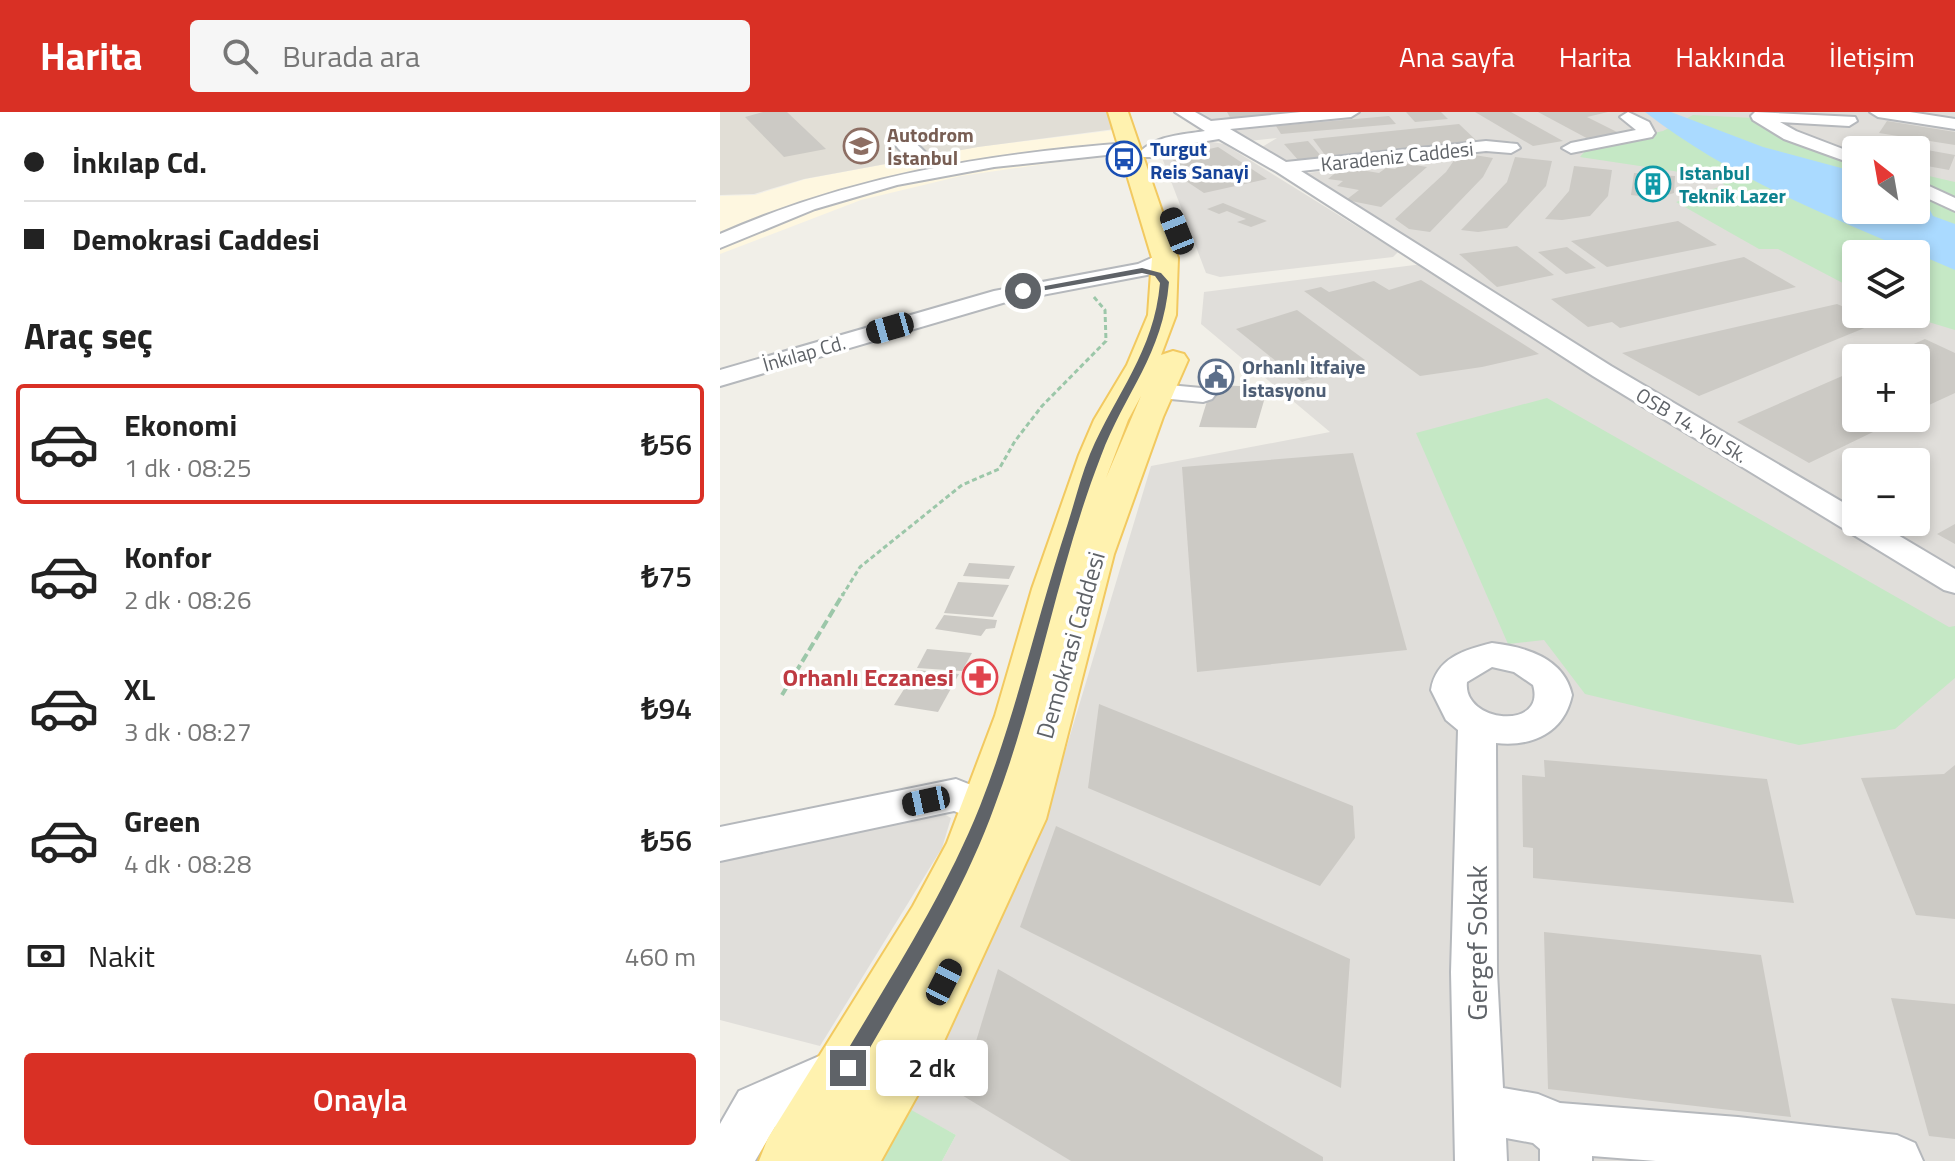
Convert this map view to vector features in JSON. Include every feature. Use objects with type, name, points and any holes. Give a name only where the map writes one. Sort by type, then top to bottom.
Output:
[{"type":"main road","name":"Demokrasi Caddesi","points":[[1118,112],[1138,151]]},
{"type":"main road","name":"Demokrasi Caddesi","points":[[791,1161],[932,923],[987,808],[1018,716],[1052,589],[1096,455],[1183,338],[1189,318],[1167,270],[1138,151],[1133,112]]},
{"type":"main road","name":"Demokrasi Caddesi","points":[[846,1161],[906,1058],[1021,819],[1138,399]]},
{"type":"street","name":"Karadeniz Caddesi","points":[[1183,112],[1283,168],[1431,263]]},
{"type":"street","points":[[720,242],[861,188],[912,176],[1057,154],[1138,151],[1218,130],[1351,112]]},
{"type":"street","points":[[1878,112],[1955,124]]},
{"type":"street","points":[[1842,155],[1790,135],[1759,116],[1850,121]]},
{"type":"street","points":[[1571,148],[1646,133],[1643,126],[1628,117]]},
{"type":"street","points":[[897,135],[919,156]]},
{"type":"street","name":"Karadeniz Caddesi","points":[[1283,168],[1486,146],[1511,148]]},
{"type":"street","points":[[1930,193],[1955,205]]},
{"type":"street","name":"OSB 14. Yol Sk.","points":[[1431,263],[1602,371],[1955,583]]},
{"type":"street","name":"İnkılap Cd.","points":[[720,378],[1002,296],[1078,279],[1167,270]]},
{"type":"street","points":[[1138,399],[1203,394]]},
{"type":"street","name":"Gergef Sokak","points":[[1477,724],[1474,972],[1481,1161]]},
{"type":"street","points":[[720,844],[956,795],[987,808]]},
{"type":"street","points":[[727,1161],[757,1109],[848,1068]]},
{"type":"street","points":[[1480,1110],[1547,1121],[1563,1144],[1738,1142],[1897,1161]]},
{"type":"path","points":[[782,695],[860,567],[962,485],[999,469],[1015,441],[1042,406],[1106,341],[1105,310],[1078,279]]},
{"type":"shaded area","name":"Autodrom İstanbul","points":[[720,112],[1111,112],[1115,129],[978,147],[804,179],[754,194],[720,195]]},
{"type":"shaded area","points":[[1194,112],[1955,112],[1955,1161],[942,1161],[956,1135],[906,1108],[1050,802],[1151,466],[1330,432],[1201,324],[1204,292],[1430,263],[1300,174],[1519,146],[1511,141],[1290,165],[1262,147],[1277,138],[1249,141]],"holes":[[[1669,136],[1716,175],[1578,152]]]},
{"type":"shaded area","points":[[1115,130],[1122,153],[961,176],[861,200],[720,254],[720,196],[755,195],[806,179],[977,147]]},
{"type":"shaded area","points":[[1207,141],[1224,144],[1398,252],[1393,257],[1220,277],[1206,273],[1161,155],[1168,149]]},
{"type":"shaded area","points":[[937,810],[951,818],[942,848],[820,1046],[720,1020],[720,855]]},
{"type":"green space","points":[[1693,115],[1754,118],[1842,149],[1842,224],[1930,224],[1930,176],[1955,182],[1955,330],[1930,322],[1930,240],[1842,240],[1842,283],[1778,249],[1759,249],[1676,202],[1725,185],[1713,177],[1580,157],[1588,147],[1663,131]]},
{"type":"green space","points":[[1547,398],[1949,627],[1955,626],[1955,678],[1895,729],[1799,745],[1585,694],[1544,640],[1508,644],[1416,433]]},
{"type":"green space","points":[[906,1107],[956,1135],[942,1161],[875,1161]]},
{"type":"water","points":[[1645,112],[1671,112],[1763,147],[1842,168],[1842,222],[1755,181],[1680,137]]},
{"type":"water","points":[[1930,210],[1933,216],[1955,224],[1955,270],[1930,259],[1930,240],[1884,240],[1846,224],[1930,224]]},
{"type":"building","points":[[763,112],[787,112],[826,149],[784,157],[745,117]]},
{"type":"building","points":[[1227,112],[1308,112],[1232,121]]},
{"type":"building","points":[[1406,112],[1441,112],[1448,119],[1415,122]]},
{"type":"building","points":[[1475,112],[1511,112],[1563,141],[1533,146]]},
{"type":"building","points":[[1538,112],[1608,112],[1587,117],[1625,136],[1594,142]]},
{"type":"building","points":[[1389,116],[1396,124],[1281,134],[1276,126]]},
{"type":"building","points":[[1887,121],[1955,132],[1955,145],[1930,141],[1930,136],[1879,133]]},
{"type":"building","points":[[1459,124],[1479,143],[1328,159],[1313,139]]},
{"type":"building","points":[[1308,141],[1323,158],[1299,161],[1284,144]]},
{"type":"building","points":[[1218,147],[1267,179],[1204,193],[1171,171],[1183,168],[1170,158]]},
{"type":"building","points":[[1930,151],[1955,155],[1949,170],[1930,167]]},
{"type":"building","points":[[1457,156],[1493,158],[1483,177],[1430,232],[1409,229],[1395,219],[1446,172]]},
{"type":"building","points":[[1515,157],[1552,161],[1546,186],[1507,228],[1478,232],[1461,230],[1507,182]]},
{"type":"building","points":[[1402,163],[1427,167],[1381,207],[1346,200],[1359,190],[1337,186],[1343,181],[1328,179],[1339,170],[1379,173],[1386,168],[1395,169]]},
{"type":"building","points":[[1574,166],[1612,170],[1608,196],[1590,216],[1545,219],[1569,191]]},
{"type":"building","name":"Istanbul Teknik Lazer","points":[[1634,173],[1675,176],[1674,193],[1657,198],[1631,195]]},
{"type":"building","points":[[1223,203],[1267,221],[1251,227],[1237,222],[1246,219],[1227,211],[1219,214],[1207,209]]},
{"type":"building","points":[[1678,221],[1717,245],[1607,267],[1571,241]]},
{"type":"building","points":[[1517,246],[1554,275],[1497,287],[1459,254]]},
{"type":"building","points":[[1567,247],[1596,268],[1566,274],[1538,252]]},
{"type":"building","points":[[1744,257],[1796,287],[1620,328],[1612,322],[1588,327],[1551,299]]},
{"type":"building","points":[[1421,280],[1539,354],[1482,367],[1420,376],[1304,291],[1321,287],[1329,292],[1374,281],[1389,290]]},
{"type":"building","points":[[1837,304],[1842,306],[1842,328],[1864,328],[1699,396],[1622,353]]},
{"type":"building","points":[[1297,310],[1365,360],[1302,382],[1236,329]]},
{"type":"building","points":[[1925,339],[1955,353],[1955,393],[1930,405],[1930,344],[1914,344]]},
{"type":"building","points":[[1842,376],[1842,432],[1873,432],[1809,463],[1737,422]]},
{"type":"building","points":[[1212,385],[1268,387],[1256,428],[1199,427]]},
{"type":"building","points":[[1353,453],[1407,650],[1197,672],[1182,467]]},
{"type":"building","points":[[1955,524],[1955,544],[1937,534]]},
{"type":"building","points":[[969,563],[1015,566],[1009,579],[963,576]]},
{"type":"building","points":[[958,582],[1009,585],[993,617],[944,613]]},
{"type":"building","points":[[944,615],[997,620],[995,628],[986,629],[981,636],[935,629]]},
{"type":"building","points":[[927,649],[972,653],[962,671],[917,668]]},
{"type":"building","points":[[916,670],[959,674],[938,712],[894,705]]},
{"type":"building","points":[[1099,704],[1353,806],[1355,838],[1320,886],[1088,788]]},
{"type":"building","points":[[1544,760],[1767,779],[1794,903],[1533,878],[1533,848],[1523,847],[1522,775],[1545,777]]},
{"type":"building","points":[[1955,765],[1955,919],[1916,915],[1861,778],[1944,774]]},
{"type":"building","points":[[1056,826],[1350,959],[1341,1088],[1020,927]]},
{"type":"building","points":[[1544,932],[1761,955],[1791,1117],[1548,1089]]},
{"type":"building","points":[[998,969],[1323,1157],[1323,1161],[1071,1161],[960,1094]]},
{"type":"building","points":[[1891,998],[1955,1004],[1955,1139],[1929,1136]]},
{"type":"place","name":"Autodrom İstanbul","points":[[861,146]]},
{"type":"place","name":"Turgut Reis Sanayi","points":[[1124,159]]},
{"type":"place","name":"Istanbul Teknik Lazer","points":[[1653,184]]},
{"type":"place","name":"Orhanlı İtfaiye İstasyonu","points":[[1216,377]]},
{"type":"place","name":"Orhanlı Eczanesi","points":[[980,677]]},
{"type":"route","points":[[848,1068],[932,923],[987,808],[1018,716],[1052,589],[1096,455],[1150,348],[1162,315],[1164,282],[1158,274],[1142,271],[1078,279],[1023,291]]}]
